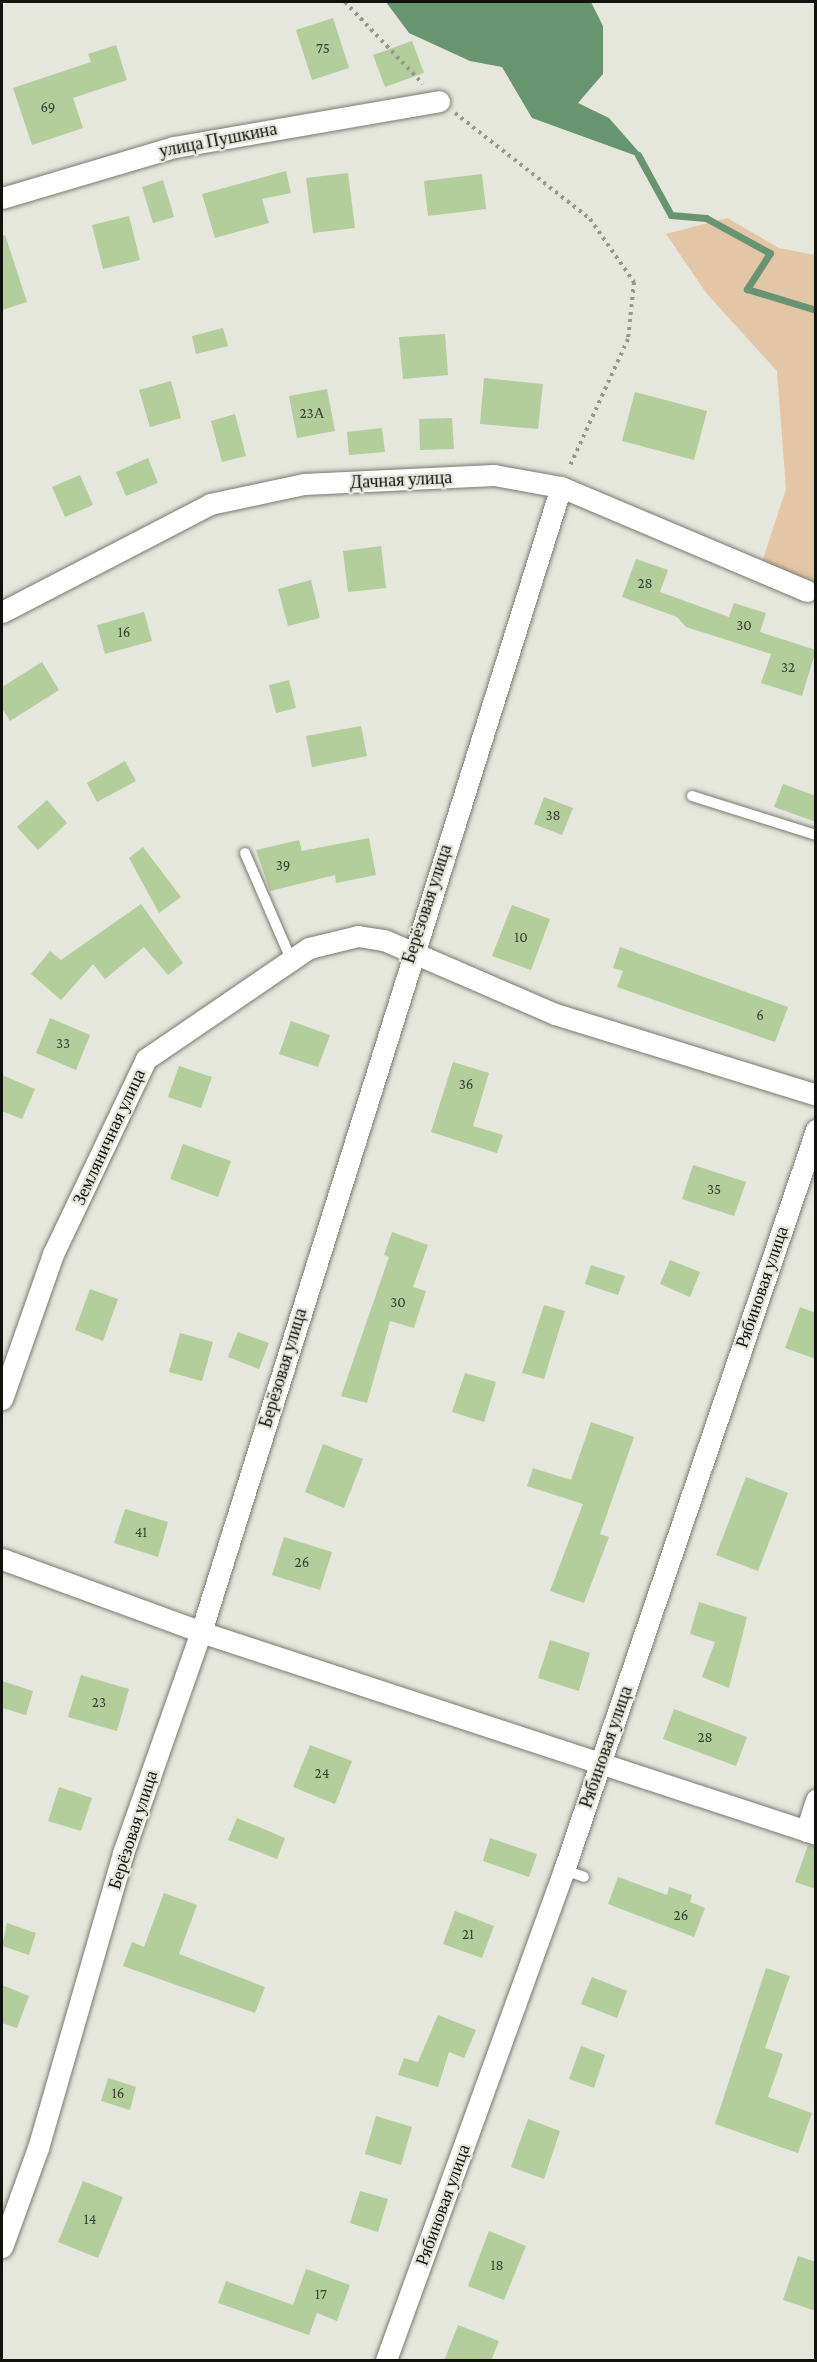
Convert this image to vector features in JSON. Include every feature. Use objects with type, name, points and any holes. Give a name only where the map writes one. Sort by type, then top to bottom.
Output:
[{"type":"street","name":"улица Пушкина","points":[[2,198],[174,147],[439,101]]},
{"type":"street","name":"Дачная улица","points":[[2,612],[210,504],[304,484],[494,475],[561,487],[807,591]]},
{"type":"street","name":"Берёзовая улица","points":[[2,2247],[38,2148],[123,1853],[201,1632],[411,955],[561,487]]},
{"type":"street","name":"Земляничная улица","points":[[2,1399],[53,1254],[146,1059],[290,957],[358,936],[384,940],[411,955],[555,1014],[816,1095]]},
{"type":"street","name":"Рябиновая улица","points":[[386,2361],[564,1870],[816,1130]]},
{"type":"street","points":[[2,1559],[201,1632],[602,1760],[811,1833],[816,1800]]},
{"type":"lane","points":[[692,796],[816,835]]},
{"type":"lane","points":[[245,853],[290,957]]},
{"type":"lane","points":[[564,1870],[584,1877]]},
{"type":"path","points":[[345,2],[439,101],[590,219],[634,282],[628,339],[561,487]]},
{"type":"shaded area","points":[[386,2],[591,2],[603,26],[603,74],[578,103],[609,118],[645,159],[532,118],[502,67],[470,61],[409,33]]},
{"type":"shaded area","points":[[727,218],[779,248],[815,255],[815,586],[761,565],[786,489],[777,371],[707,294],[666,234]]},
{"type":"building","points":[[333,18],[349,68],[312,80],[296,30]]},
{"type":"building","points":[[412,41],[424,73],[385,87],[373,55]]},
{"type":"building","points":[[116,45],[127,80],[73,98],[83,128],[32,145],[13,88],[91,62],[88,54]]},
{"type":"building","points":[[286,171],[291,193],[262,199],[269,223],[215,238],[202,194]]},
{"type":"building","points":[[348,173],[355,228],[313,233],[306,178]]},
{"type":"building","points":[[482,174],[486,209],[428,216],[424,181]]},
{"type":"building","points":[[163,180],[174,217],[153,223],[142,187]]},
{"type":"building","points":[[129,216],[140,260],[103,269],[92,225]]},
{"type":"building","points":[[5,235],[27,302],[2,310],[2,236]]},
{"type":"building","points":[[223,328],[228,346],[196,354],[192,336]]},
{"type":"building","points":[[445,334],[448,375],[403,379],[399,337]]},
{"type":"building","points":[[484,378],[543,384],[538,429],[480,424]]},
{"type":"building","points":[[171,381],[181,418],[150,427],[139,390]]},
{"type":"building","points":[[327,389],[335,431],[297,438],[289,396]]},
{"type":"building","points":[[635,392],[707,411],[694,460],[622,441]]},
{"type":"building","points":[[235,414],[246,456],[222,462],[211,421]]},
{"type":"building","points":[[452,418],[454,449],[420,450],[419,419]]},
{"type":"building","points":[[382,428],[385,452],[349,455],[347,432]]},
{"type":"building","points":[[148,458],[158,483],[126,496],[116,472]]},
{"type":"building","points":[[80,475],[93,505],[65,517],[52,487]]},
{"type":"building","points":[[381,546],[386,588],[348,592],[343,551]]},
{"type":"building","points":[[636,559],[668,570],[660,592],[729,617],[734,603],[766,613],[760,632],[816,650],[802,696],[761,683],[771,654],[686,627],[677,617],[622,597]]},
{"type":"building","points":[[311,580],[320,618],[288,626],[278,589]]},
{"type":"building","points":[[144,612],[152,641],[105,654],[97,625]]},
{"type":"building","points":[[42,662],[59,690],[10,721],[2,708],[2,687]]},
{"type":"building","points":[[289,680],[296,708],[276,713],[269,685]]},
{"type":"building","points":[[361,726],[367,756],[312,767],[306,736]]},
{"type":"building","points":[[125,761],[136,781],[97,802],[87,783]]},
{"type":"building","points":[[783,784],[816,796],[816,822],[774,807]]},
{"type":"building","points":[[544,797],[573,808],[562,835],[534,824]]},
{"type":"building","points":[[47,800],[67,823],[38,850],[17,827]]},
{"type":"building","points":[[369,838],[376,875],[336,883],[335,875],[270,891],[256,850],[299,840],[302,851]]},
{"type":"building","points":[[143,847],[181,897],[159,913],[129,858]]},
{"type":"building","points":[[141,904],[183,963],[168,975],[144,947],[105,979],[93,964],[61,1000],[31,974],[50,951],[61,960]]},
{"type":"building","points":[[512,905],[550,919],[531,970],[492,956]]},
{"type":"building","points":[[620,947],[788,1007],[775,1042],[617,987],[623,971],[613,968]]},
{"type":"building","points":[[50,1018],[90,1035],[76,1070],[36,1053]]},
{"type":"building","points":[[291,1021],[330,1035],[318,1067],[279,1054]]},
{"type":"building","points":[[453,1062],[489,1073],[473,1126],[503,1135],[497,1153],[431,1132]]},
{"type":"building","points":[[179,1066],[212,1077],[201,1108],[168,1097]]},
{"type":"building","points":[[2,1075],[35,1089],[22,1119],[2,1111]]},
{"type":"building","points":[[183,1144],[231,1161],[218,1197],[170,1179]]},
{"type":"building","points":[[693,1165],[746,1182],[734,1216],[682,1199]]},
{"type":"building","points":[[392,1232],[428,1245],[413,1287],[426,1291],[414,1328],[390,1321],[367,1403],[341,1396],[389,1257],[384,1255]]},
{"type":"building","points":[[670,1260],[700,1272],[690,1297],[660,1284]]},
{"type":"building","points":[[591,1265],[625,1276],[618,1295],[585,1284]]},
{"type":"building","points":[[90,1289],[118,1299],[103,1341],[75,1330]]},
{"type":"building","points":[[544,1305],[565,1311],[544,1379],[522,1373]]},
{"type":"building","points":[[800,1307],[816,1313],[816,1359],[785,1348]]},
{"type":"building","points":[[238,1332],[269,1343],[259,1369],[228,1357]]},
{"type":"building","points":[[180,1333],[213,1342],[202,1381],[169,1372]]},
{"type":"building","points":[[465,1373],[496,1382],[484,1422],[452,1412]]},
{"type":"building","points":[[591,1422],[634,1437],[600,1534],[609,1537],[584,1603],[550,1591],[583,1504],[527,1486],[533,1468],[571,1480]]},
{"type":"building","points":[[323,1444],[363,1459],[344,1508],[305,1492]]},
{"type":"building","points":[[746,1477],[788,1493],[758,1571],[716,1555]]},
{"type":"building","points":[[125,1509],[168,1522],[158,1557],[114,1543]]},
{"type":"building","points":[[284,1537],[332,1552],[320,1590],[272,1575]]},
{"type":"building","points":[[699,1602],[747,1617],[729,1688],[702,1677],[715,1642],[690,1634]]},
{"type":"building","points":[[550,1640],[590,1653],[579,1691],[538,1678]]},
{"type":"building","points":[[81,1675],[129,1689],[117,1731],[68,1717]]},
{"type":"building","points":[[2,1681],[33,1691],[26,1715],[2,1708]]},
{"type":"building","points":[[674,1709],[747,1737],[736,1766],[663,1739]]},
{"type":"building","points":[[310,1745],[352,1761],[335,1804],[293,1787]]},
{"type":"building","points":[[59,1787],[92,1798],[81,1831],[48,1821]]},
{"type":"building","points":[[237,1818],[285,1838],[277,1859],[228,1840]]},
{"type":"building","points":[[490,1838],[537,1854],[529,1877],[483,1861]]},
{"type":"building","points":[[808,1845],[816,1846],[816,1889],[795,1882]]},
{"type":"building","points":[[618,1877],[667,1895],[669,1887],[692,1895],[690,1902],[705,1908],[694,1937],[608,1904]]},
{"type":"building","points":[[164,1893],[197,1905],[179,1954],[265,1987],[255,2013],[123,1966],[132,1942],[144,1947]]},
{"type":"building","points":[[455,1911],[494,1926],[482,1958],[443,1944]]},
{"type":"building","points":[[7,1923],[36,1933],[29,1955],[2,1946]]},
{"type":"building","points":[[766,1968],[790,1976],[765,2048],[783,2054],[768,2097],[812,2113],[798,2153],[715,2124]]},
{"type":"building","points":[[592,1977],[627,1991],[617,2018],[581,2004]]},
{"type":"building","points":[[2,1985],[29,1996],[17,2028],[2,2023]]},
{"type":"building","points":[[438,2015],[476,2030],[464,2058],[449,2052],[438,2087],[398,2075],[404,2058],[418,2062]]},
{"type":"building","points":[[581,2046],[605,2055],[594,2088],[569,2079]]},
{"type":"building","points":[[108,2078],[136,2087],[130,2110],[101,2101]]},
{"type":"building","points":[[376,2116],[412,2127],[401,2165],[365,2154]]},
{"type":"building","points":[[528,2119],[560,2131],[544,2179],[511,2167]]},
{"type":"building","points":[[83,2181],[123,2197],[98,2258],[58,2242]]},
{"type":"building","points":[[360,2191],[388,2199],[378,2232],[350,2223]]},
{"type":"building","points":[[489,2231],[526,2246],[504,2300],[468,2286]]},
{"type":"building","points":[[798,2256],[816,2262],[816,2311],[783,2300]]},
{"type":"building","points":[[306,2269],[350,2285],[337,2321],[317,2313],[309,2335],[218,2303],[226,2281],[293,2305]]},
{"type":"building","points":[[458,2325],[499,2341],[491,2361],[444,2361]]},
{"type":"waterway","points":[[638,155],[671,215],[706,218],[770,253],[747,289],[816,310]]}]
